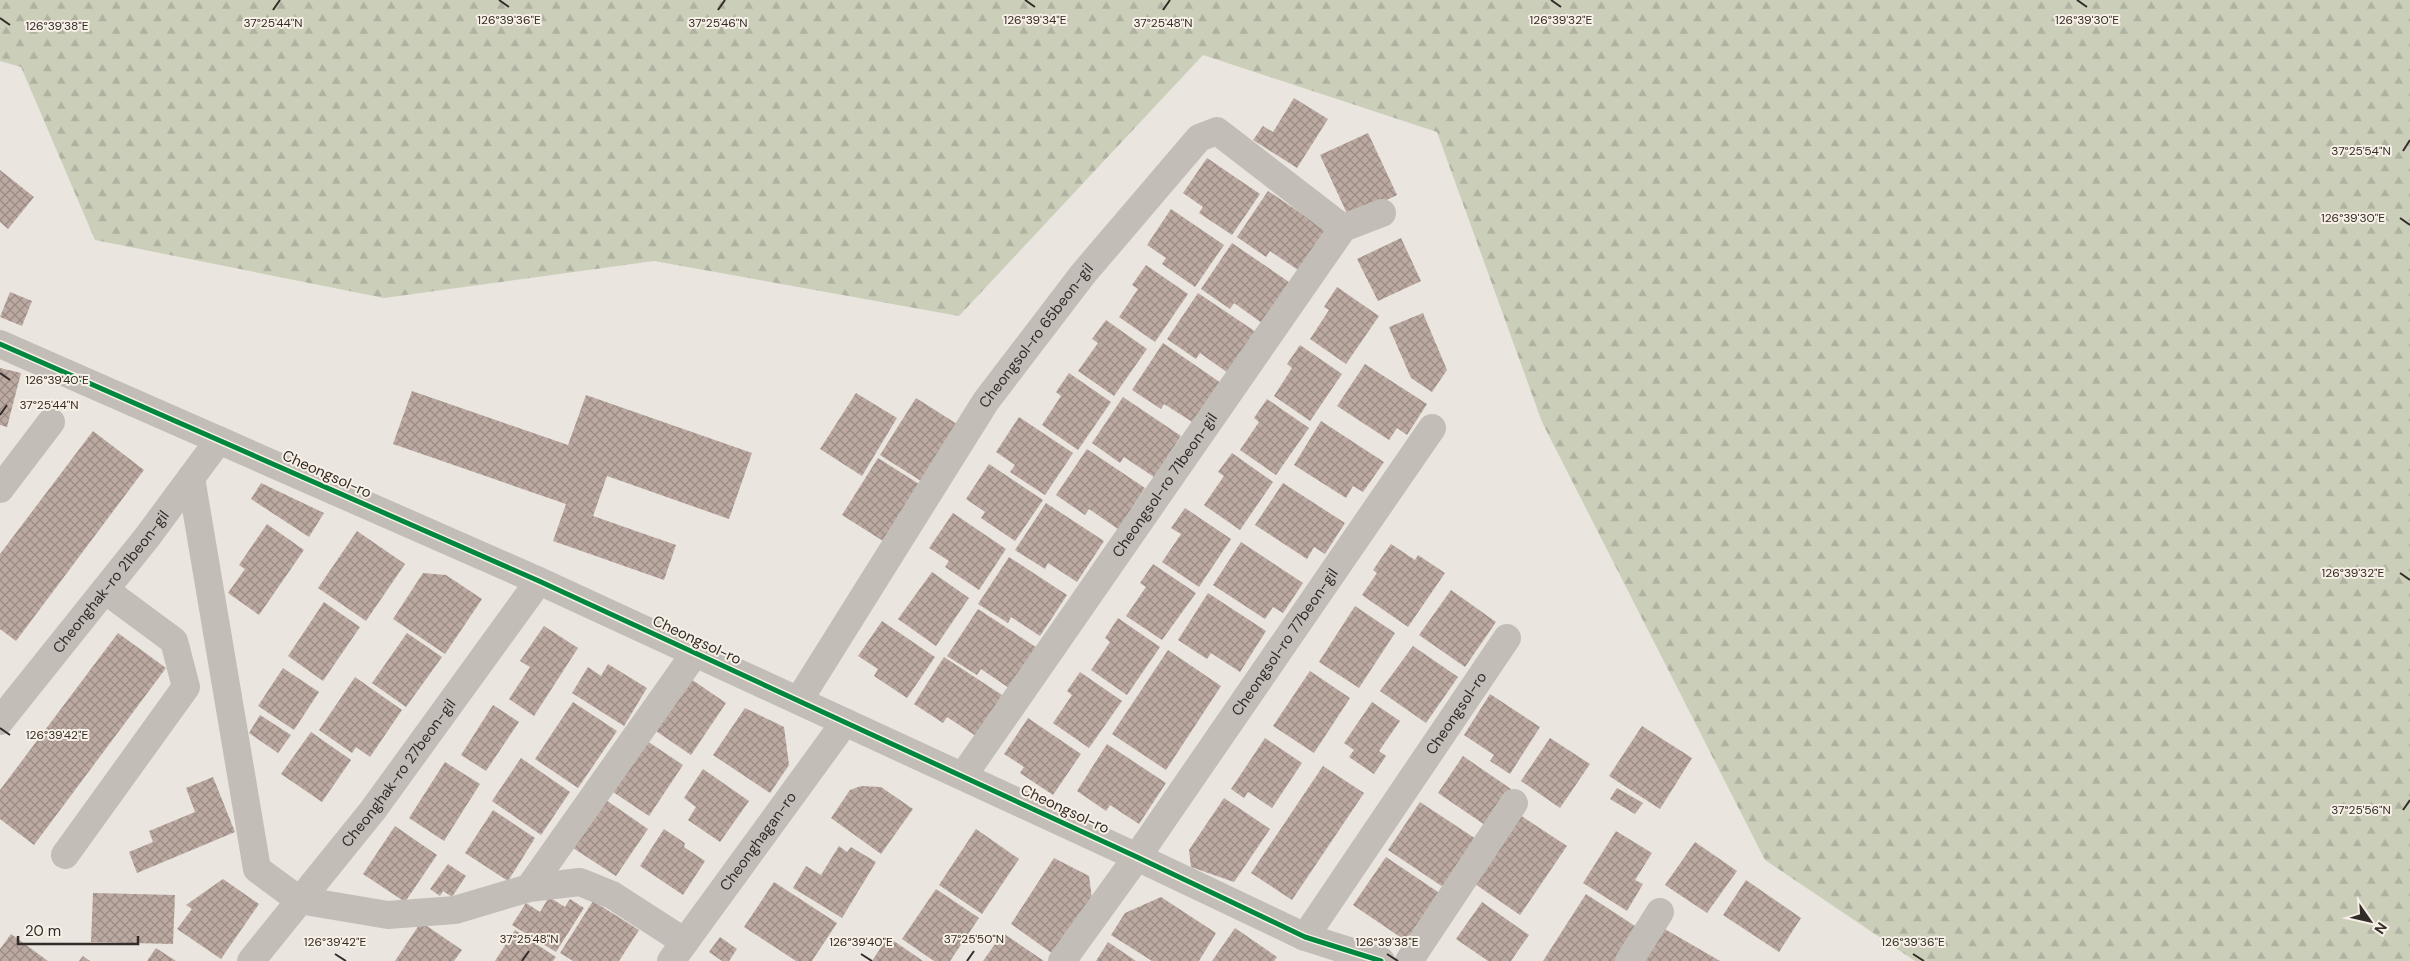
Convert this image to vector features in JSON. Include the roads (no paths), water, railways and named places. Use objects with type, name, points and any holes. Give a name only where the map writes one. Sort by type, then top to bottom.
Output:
[{"type":"street","name":"Cheongsol-ro 65beon-gil","points":[[798,700],[986,401],[1083,274],[1199,138],[1217,131],[1343,228]]},
{"type":"street","points":[[1343,228],[1382,214]]},
{"type":"street","name":"Cheongsol-ro 71beon-gil","points":[[963,776],[1343,228]]},
{"type":"street","name":"Cheongsol-ro","points":[[0,344],[539,581],[963,776],[1305,937],[1381,961]]},
{"type":"street","points":[[0,489],[51,422]]},
{"type":"street","name":"Cheongsol-ro 77beon-gil","points":[[1062,961],[1137,857],[1432,428]]},
{"type":"street","name":"Cheonghak-ro 21beon-gil","points":[[0,721],[9,693],[105,590],[148,536],[219,440]]},
{"type":"street","points":[[191,478],[257,869],[299,900],[388,915],[455,910],[529,888],[580,882],[612,894],[678,952]]},
{"type":"street","name":"Cheonghak-ro 27beon-gil","points":[[251,961],[373,810],[539,581]]},
{"type":"street","points":[[65,855],[186,687],[174,641],[105,590]]},
{"type":"street","name":"Cheongsol-ro","points":[[1305,937],[1507,638]]},
{"type":"street","name":"Cheongsol-ro","points":[[529,888],[695,653]]},
{"type":"street","name":"Cheonghagan-ro","points":[[678,952],[845,722]]},
{"type":"street","points":[[1409,961],[1514,803]]},
{"type":"street","points":[[1629,961],[1660,912]]}]
